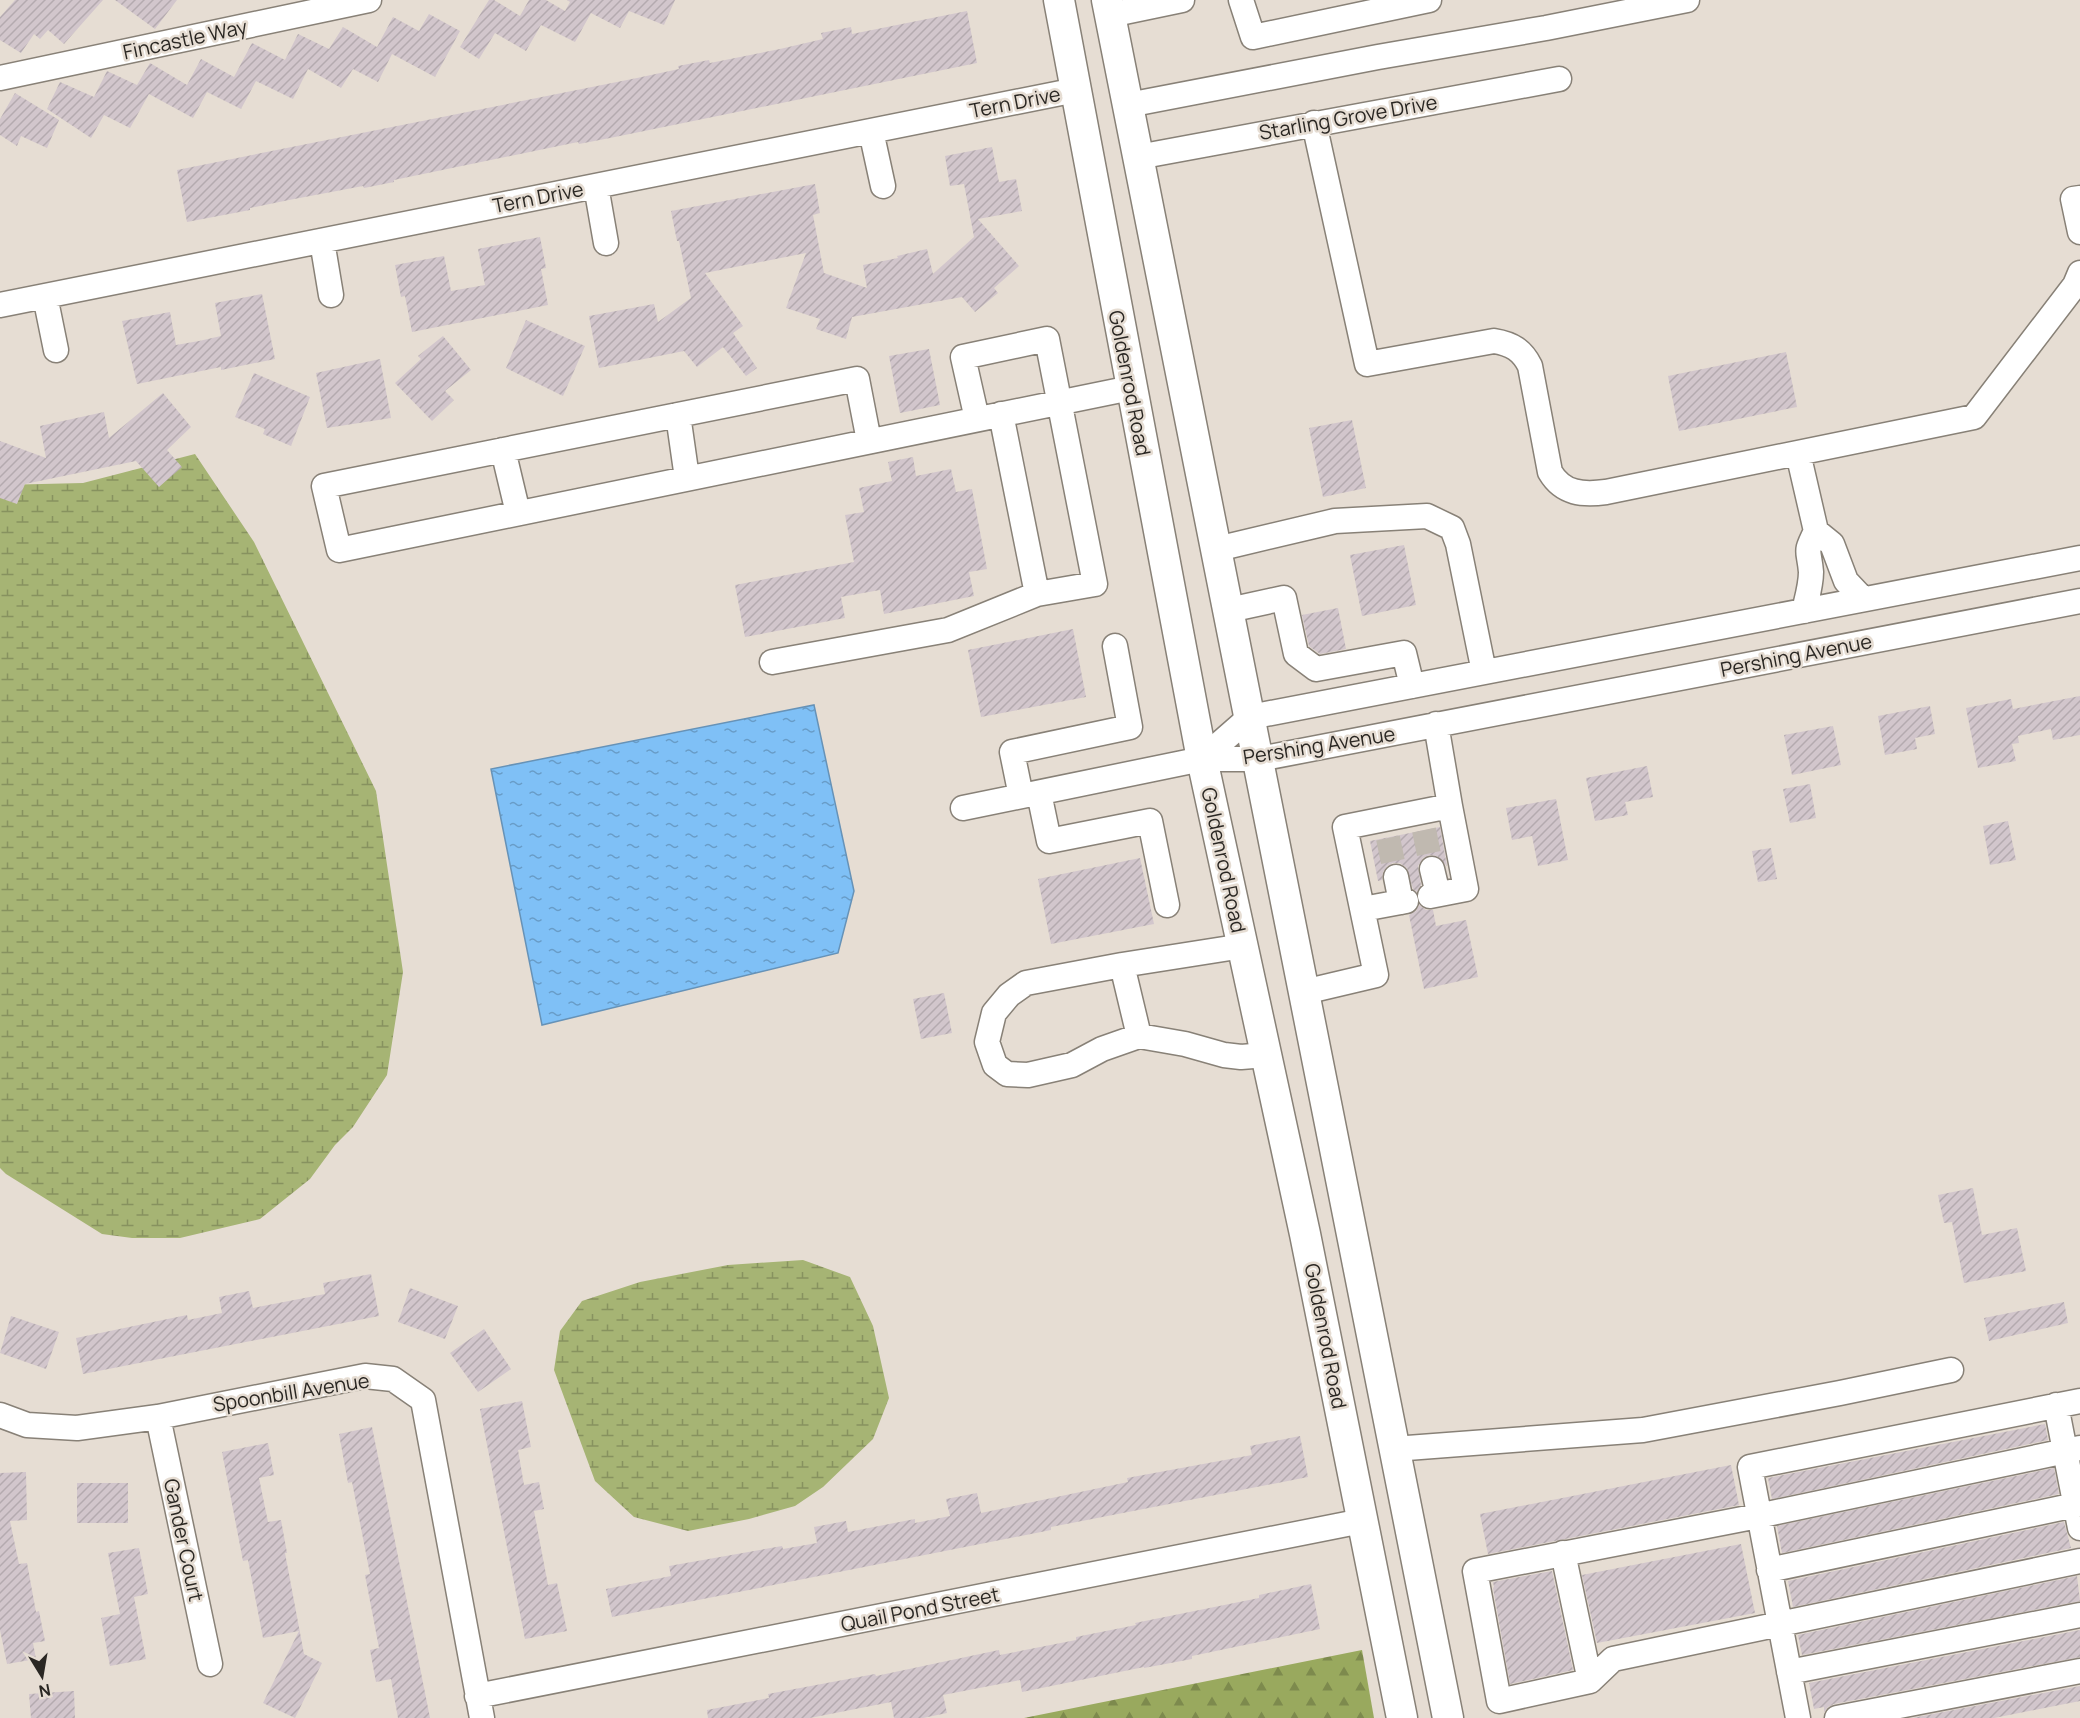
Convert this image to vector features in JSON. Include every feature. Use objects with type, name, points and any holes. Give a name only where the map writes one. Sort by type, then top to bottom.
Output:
[{"type":"main road","name":"Goldenrod Road","points":[[1059,0],[1202,759],[1280,1117],[1402,1718]]},
{"type":"main road","points":[[1108,8],[1448,1718]]},
{"type":"main road","points":[[1280,1117],[1312,1172],[1363,1427],[1394,1449]]},
{"type":"main road","points":[[1362,1521],[1388,1538],[1402,1556],[1433,1718]]},
{"type":"street","name":"Fincastle Way","points":[[0,78],[369,0]]},
{"type":"street","points":[[1241,0],[1253,37],[1429,0]]},
{"type":"street","points":[[1128,105],[1687,0]]},
{"type":"street","points":[[1108,8],[1170,1]]},
{"type":"street","name":"Starling Grove Drive","points":[[1138,157],[1558,79]]},
{"type":"street","name":"Tern Drive","points":[[0,305],[1076,90]]},
{"type":"street","points":[[1314,123],[1367,364],[1494,341],[1509,344],[1518,349],[1526,356],[1530,366],[1550,472],[1556,482],[1578,493],[1606,492],[1974,417],[2074,285],[2080,273]]},
{"type":"street","points":[[871,131],[883,186]]},
{"type":"street","points":[[596,186],[606,243]]},
{"type":"street","points":[[2080,198],[2073,199],[2080,232]]},
{"type":"street","points":[[322,241],[331,295]]},
{"type":"street","points":[[45,296],[56,350]]},
{"type":"street","points":[[772,662],[948,630],[1037,594],[1095,584],[1047,339],[963,357],[977,418]]},
{"type":"street","points":[[869,441],[857,379],[324,486],[339,550],[869,441],[977,418],[1131,387]]},
{"type":"street","points":[[1001,414],[1037,594]]},
{"type":"street","points":[[678,415],[687,478]]},
{"type":"street","points":[[502,450],[518,513]]},
{"type":"street","points":[[1798,453],[1816,531],[1832,544],[1846,581],[1863,599]]},
{"type":"street","points":[[1217,549],[1335,521],[1427,516],[1452,528],[1458,544],[1484,672]]},
{"type":"street","points":[[1804,611],[1811,572],[1806,550],[1816,531]]},
{"type":"street","name":"Pershing Avenue","points":[[1202,759],[1250,717],[2080,558]]},
{"type":"street","points":[[1229,610],[1284,598],[1296,654],[1316,669],[1404,653],[1412,686]]},
{"type":"street","name":"Pershing Avenue","points":[[1202,759],[1259,759],[2080,601]]},
{"type":"street","points":[[1115,646],[1130,727],[1012,752],[1049,841],[1150,821],[1167,905]]},
{"type":"street","points":[[1432,869],[1434,895],[1466,889],[1436,724]]},
{"type":"street","points":[[963,808],[1202,759]]},
{"type":"street","points":[[1304,992],[1376,975],[1345,827],[1386,828],[1422,821],[1450,806]]},
{"type":"street","points":[[1364,909],[1404,901],[1396,877]]},
{"type":"street","points":[[1242,946],[1026,983],[1009,995],[994,1013],[987,1042],[995,1065],[1007,1074],[1028,1075],[1072,1065],[1102,1048],[1139,1036],[1185,1044],[1224,1055],[1241,1057],[1266,1055]]},
{"type":"street","points":[[1122,965],[1139,1036]]},
{"type":"street","points":[[1394,1449],[1644,1430],[1951,1370]]},
{"type":"street","name":"Spoonbill Avenue","points":[[0,1414],[27,1425],[77,1428],[158,1416],[365,1376],[393,1379],[423,1400],[480,1707]]},
{"type":"street","points":[[1798,1718],[1750,1467],[2080,1401]]},
{"type":"street","points":[[1769,1570],[2079,1512],[2072,1450],[2056,1405]]},
{"type":"street","name":"Gander Court","points":[[158,1416],[210,1664]]},
{"type":"street","points":[[2072,1450],[1758,1516],[1475,1571],[1499,1701],[1590,1681],[1613,1659],[2080,1561]]},
{"type":"street","name":"Quail Pond Street","points":[[480,1707],[1362,1521]]},
{"type":"street","points":[[1563,1553],[1590,1681]]},
{"type":"street","points":[[1789,1672],[2080,1615]]},
{"type":"street","points":[[1837,1718],[2080,1671]]},
{"type":"green space","points":[[195,454],[254,542],[376,791],[403,972],[387,1075],[353,1127],[335,1145],[310,1179],[260,1219],[180,1238],[132,1238],[102,1234],[0,1168],[0,485],[83,483]]},
{"type":"green space","points":[[803,1260],[850,1277],[873,1326],[889,1398],[873,1439],[823,1487],[795,1506],[749,1519],[688,1531],[634,1517],[595,1481],[554,1370],[560,1331],[582,1301],[640,1282],[728,1265]]},
{"type":"green space","points":[[1362,1650],[1374,1718],[1024,1718]]},
{"type":"water","points":[[814,705],[854,891],[838,953],[542,1025],[491,769]]},
{"type":"building","points":[[15,0],[103,0],[64,44],[48,30],[40,39],[34,34],[21,53],[0,40],[0,17]]},
{"type":"building","points":[[115,0],[177,0],[155,29]]},
{"type":"building","points":[[489,0],[494,0],[520,16],[529,0],[546,0],[565,11],[570,2],[567,0],[675,0],[664,25],[629,11],[620,28],[591,13],[575,42],[541,25],[526,51],[495,33],[479,59],[460,47]]},
{"type":"building","points":[[967,11],[977,63],[187,222],[177,170],[637,78],[679,69],[678,66],[709,60],[710,63],[780,49],[823,39],[821,33],[851,27],[852,34]]},
{"type":"building","points":[[429,14],[460,31],[435,77],[392,54],[378,82],[353,69],[341,88],[308,69],[293,99],[256,81],[241,109],[207,92],[193,118],[149,94],[130,128],[104,115],[91,138],[47,109],[60,82],[94,97],[107,71],[137,85],[150,63],[187,85],[201,59],[234,77],[252,43],[285,60],[298,34],[329,49],[343,27],[377,47],[393,17],[419,31]]},
{"type":"building","points":[[15,93],[59,120],[47,148],[21,136],[17,146],[0,135],[0,119]]},
{"type":"building","points":[[992,147],[999,182],[1016,179],[1022,211],[978,219],[1019,266],[994,288],[998,293],[975,312],[962,297],[852,317],[846,339],[816,329],[820,319],[786,308],[806,253],[705,273],[743,326],[733,333],[757,368],[746,376],[723,347],[697,367],[684,351],[599,368],[589,316],[654,304],[658,322],[691,298],[671,211],[815,184],[820,213],[813,215],[824,273],[867,288],[863,265],[927,249],[933,274],[974,237],[964,184],[950,186],[945,156]]},
{"type":"building","points":[[540,237],[546,268],[541,269],[548,305],[412,332],[405,296],[401,297],[395,265],[444,256],[451,291],[485,285],[478,249]]},
{"type":"building","points":[[262,294],[275,359],[137,384],[122,321],[170,312],[176,345],[199,341],[221,336],[215,303]]},
{"type":"building","points":[[526,320],[585,346],[563,396],[506,368]]},
{"type":"building","points":[[443,336],[471,370],[445,391],[454,400],[432,421],[395,383],[421,359],[418,356]]},
{"type":"building","points":[[929,349],[940,405],[900,413],[889,356]]},
{"type":"building","points":[[1786,352],[1797,407],[1679,431],[1668,376]]},
{"type":"building","points":[[380,359],[391,418],[327,428],[316,373]]},
{"type":"building","points":[[254,373],[310,397],[291,446],[263,434],[265,429],[235,417]]},
{"type":"building","points":[[163,393],[191,427],[167,450],[182,467],[159,487],[136,461],[25,484],[17,504],[0,498],[0,441],[46,458],[40,426],[104,412],[109,438]]},
{"type":"building","points":[[1352,420],[1366,488],[1323,497],[1309,428]]},
{"type":"building","points":[[913,457],[916,476],[951,469],[956,492],[972,489],[987,569],[969,572],[974,596],[884,614],[880,590],[841,597],[845,618],[745,637],[735,585],[854,562],[845,515],[864,512],[859,488],[892,481],[888,462]]},
{"type":"building","points":[[1404,545],[1416,605],[1362,616],[1350,555]]},
{"type":"building","points":[[1338,608],[1346,649],[1320,654],[1309,646],[1302,615]]},
{"type":"building","points":[[1073,629],[1086,697],[981,717],[968,650]]},
{"type":"building","points":[[2080,696],[2080,735],[2053,740],[2051,729],[2018,736],[2019,743],[2012,744],[2016,761],[1978,768],[1966,708],[2011,699],[2013,709]]},
{"type":"building","points":[[1930,706],[1935,734],[1915,738],[1917,749],[1885,755],[1878,716]]},
{"type":"building","points":[[1833,726],[1841,765],[1792,775],[1784,735]]},
{"type":"building","points":[[1647,766],[1653,797],[1625,802],[1628,815],[1595,821],[1586,778]]},
{"type":"building","points":[[1810,784],[1816,818],[1790,823],[1783,789]]},
{"type":"building","points":[[1556,799],[1568,860],[1538,866],[1532,836],[1512,840],[1506,808]]},
{"type":"building","points":[[2008,821],[2016,860],[1990,865],[1983,826]]},
{"type":"building","points":[[1440,827],[1447,866],[1437,856],[1429,855],[1423,858],[1418,866],[1421,885],[1417,892],[1413,889],[1407,868],[1400,863],[1387,866],[1382,880],[1378,881],[1370,841]]},
{"type":"building","points":[[1771,848],[1777,879],[1758,882],[1752,851]]},
{"type":"building","points":[[1140,858],[1154,924],[1051,944],[1038,879]]},
{"type":"building","points":[[1419,905],[1426,910],[1433,910],[1436,926],[1466,920],[1478,977],[1424,989],[1409,915],[1416,911]]},
{"type":"building","points":[[944,993],[952,1033],[921,1039],[913,999]]},
{"type":"building","points":[[1973,1188],[1982,1235],[2017,1228],[2026,1271],[1964,1283],[1952,1222],[1944,1223],[1938,1195]]},
{"type":"building","points":[[371,1274],[379,1316],[83,1374],[76,1338],[187,1315],[188,1320],[222,1313],[219,1297],[249,1291],[253,1308],[325,1294],[323,1283]]},
{"type":"building","points":[[410,1288],[458,1306],[445,1339],[398,1322]]},
{"type":"building","points":[[2064,1302],[2068,1323],[1989,1341],[1984,1318]]},
{"type":"building","points":[[11,1316],[59,1332],[46,1369],[0,1353]]},
{"type":"building","points":[[484,1329],[511,1369],[478,1392],[450,1353]]},
{"type":"building","points":[[522,1401],[531,1447],[518,1450],[524,1485],[539,1482],[544,1509],[534,1511],[548,1585],[557,1583],[567,1631],[525,1639],[480,1409]]},
{"type":"building","points":[[2045,1424],[2048,1440],[1772,1499],[1768,1478]]},
{"type":"building","points":[[372,1427],[430,1718],[398,1718],[391,1679],[376,1682],[370,1650],[379,1648],[365,1575],[370,1574],[352,1482],[348,1483],[339,1434]]},
{"type":"building","points":[[1300,1436],[1308,1477],[612,1617],[606,1589],[671,1576],[669,1566],[782,1546],[783,1549],[817,1543],[814,1527],[846,1521],[848,1532],[915,1519],[915,1523],[950,1516],[946,1499],[977,1493],[981,1513],[1128,1482],[1127,1478],[1252,1455],[1250,1446]]},
{"type":"building","points":[[268,1443],[274,1475],[259,1478],[268,1522],[281,1520],[304,1654],[322,1663],[295,1718],[263,1703],[299,1631],[263,1638],[248,1560],[243,1561],[222,1452]]},
{"type":"building","points":[[1731,1465],[1739,1505],[1488,1554],[1480,1514]]},
{"type":"building","points":[[2054,1468],[2059,1494],[1782,1553],[1777,1526]]},
{"type":"building","points":[[26,1472],[27,1520],[10,1521],[19,1564],[27,1563],[36,1612],[39,1611],[45,1641],[33,1643],[36,1659],[7,1664],[0,1630],[0,1473]]},
{"type":"building","points":[[77,1483],[128,1483],[128,1523],[77,1523]]},
{"type":"building","points":[[2064,1522],[2071,1548],[1793,1607],[1788,1581]]},
{"type":"building","points":[[1741,1544],[1755,1613],[1597,1643],[1582,1575]]},
{"type":"building","points":[[139,1548],[148,1594],[134,1597],[146,1659],[110,1666],[101,1618],[120,1614],[108,1553]]},
{"type":"building","points":[[1552,1571],[1573,1670],[1510,1684],[1493,1582]]},
{"type":"building","points":[[2077,1576],[2080,1601],[1802,1655],[1798,1635]]},
{"type":"building","points":[[1311,1584],[1320,1629],[1192,1656],[1192,1659],[1022,1692],[1020,1680],[943,1695],[947,1713],[923,1718],[894,1718],[891,1702],[810,1718],[708,1718],[707,1710],[769,1698],[768,1694],[875,1674],[876,1676],[999,1650],[1000,1655],[1076,1640],[1076,1637],[1259,1598],[1259,1595]]},
{"type":"building","points":[[2080,1630],[2080,1657],[1834,1704],[1824,1712],[1824,1707],[1814,1709],[1809,1683]]},
{"type":"building","points":[[2080,1686],[2080,1701],[1994,1718],[1912,1718]]},
{"type":"building","points":[[74,1691],[75,1718],[31,1718],[29,1694]]},
{"type":"tunnel","points":[[1424,830],[1432,869]]},
{"type":"tunnel","points":[[1388,838],[1396,877]]}]
